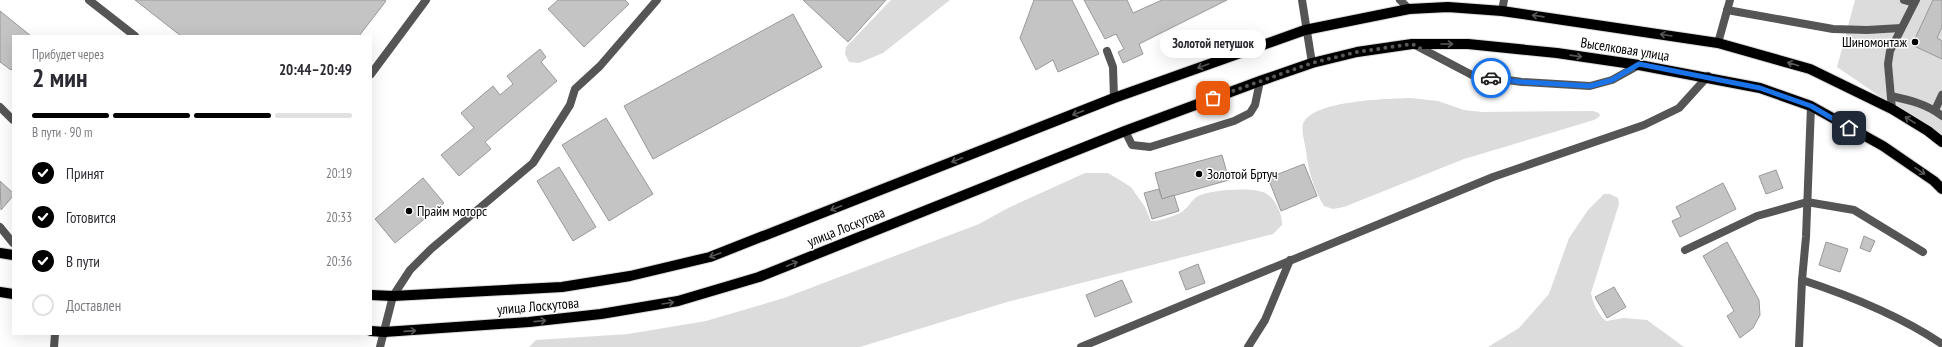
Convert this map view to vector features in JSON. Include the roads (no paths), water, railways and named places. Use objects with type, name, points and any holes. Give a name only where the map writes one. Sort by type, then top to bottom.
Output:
[{"type":"main road","name":"Выселковая улица","points":[[1306,30],[1410,9],[1449,4],[1718,43],[1810,69],[1892,109],[1928,131],[1942,142]]},
{"type":"main road","name":"улица Лоскутова","points":[[372,295],[393,296],[562,287],[630,276],[710,257],[1114,98],[1306,30]]},
{"type":"main road","name":"Выселковая улица","points":[[1312,63],[1357,52],[1412,44],[1476,44],[1639,64],[1708,76],[1760,88],[1811,106],[1883,146],[1934,181],[1942,189]]},
{"type":"main road","name":"улица Лоскутова","points":[[372,331],[384,332],[529,322],[601,314],[678,301],[759,277],[1126,131],[1312,63]]},
{"type":"main road","points":[[0,253],[12,255]]},
{"type":"main road","points":[[0,292],[12,294]]},
{"type":"street","points":[[89,0],[131,35]]},
{"type":"street","points":[[372,73],[426,0]]},
{"type":"street","points":[[380,347],[393,296],[410,270],[431,249],[533,163],[570,106],[575,90],[600,66],[657,0]]},
{"type":"street","points":[[1302,0],[1312,63]]},
{"type":"street","points":[[1400,0],[1410,9]]},
{"type":"street","points":[[1502,11],[1504,0]]},
{"type":"street","points":[[1718,43],[1730,0]]},
{"type":"street","points":[[1892,109],[1888,64],[1890,51],[1915,2],[1904,0]]},
{"type":"street","points":[[1727,10],[1833,29],[1867,30],[1901,28]]},
{"type":"street","points":[[1412,44],[1472,75],[1522,82],[1590,86],[1612,80],[1639,64]]},
{"type":"street","points":[[1107,51],[1113,67],[1114,98]]},
{"type":"street","points":[[1081,347],[1493,177],[1644,125],[1679,108],[1708,76]]},
{"type":"street","points":[[1126,131],[1132,145],[1150,148],[1234,121],[1250,113],[1255,105],[1260,81]]},
{"type":"street","points":[[1935,110],[1942,95]]},
{"type":"street","points":[[1891,96],[1913,100],[1935,110],[1942,116]]},
{"type":"street","points":[[1799,347],[1802,280],[1806,237],[1811,106]]},
{"type":"street","points":[[0,107],[12,119]]},
{"type":"street","points":[[1685,250],[1757,216],[1807,202],[1854,210],[1923,252]]},
{"type":"street","points":[[0,226],[12,242]]},
{"type":"street","points":[[1248,347],[1265,320],[1290,260]]},
{"type":"street","points":[[1802,280],[1852,297],[1895,317],[1942,344]]},
{"type":"street","points":[[54,347],[55,335]]},
{"type":"place","name":"Шиномонтаж","points":[[1915,42]]},
{"type":"place","name":"Золотой петушок","points":[[1213,98]]},
{"type":"place","name":"Золотой Бртуч","points":[[1199,174]]},
{"type":"place","name":"Прайм моторс","points":[[409,211]]}]
